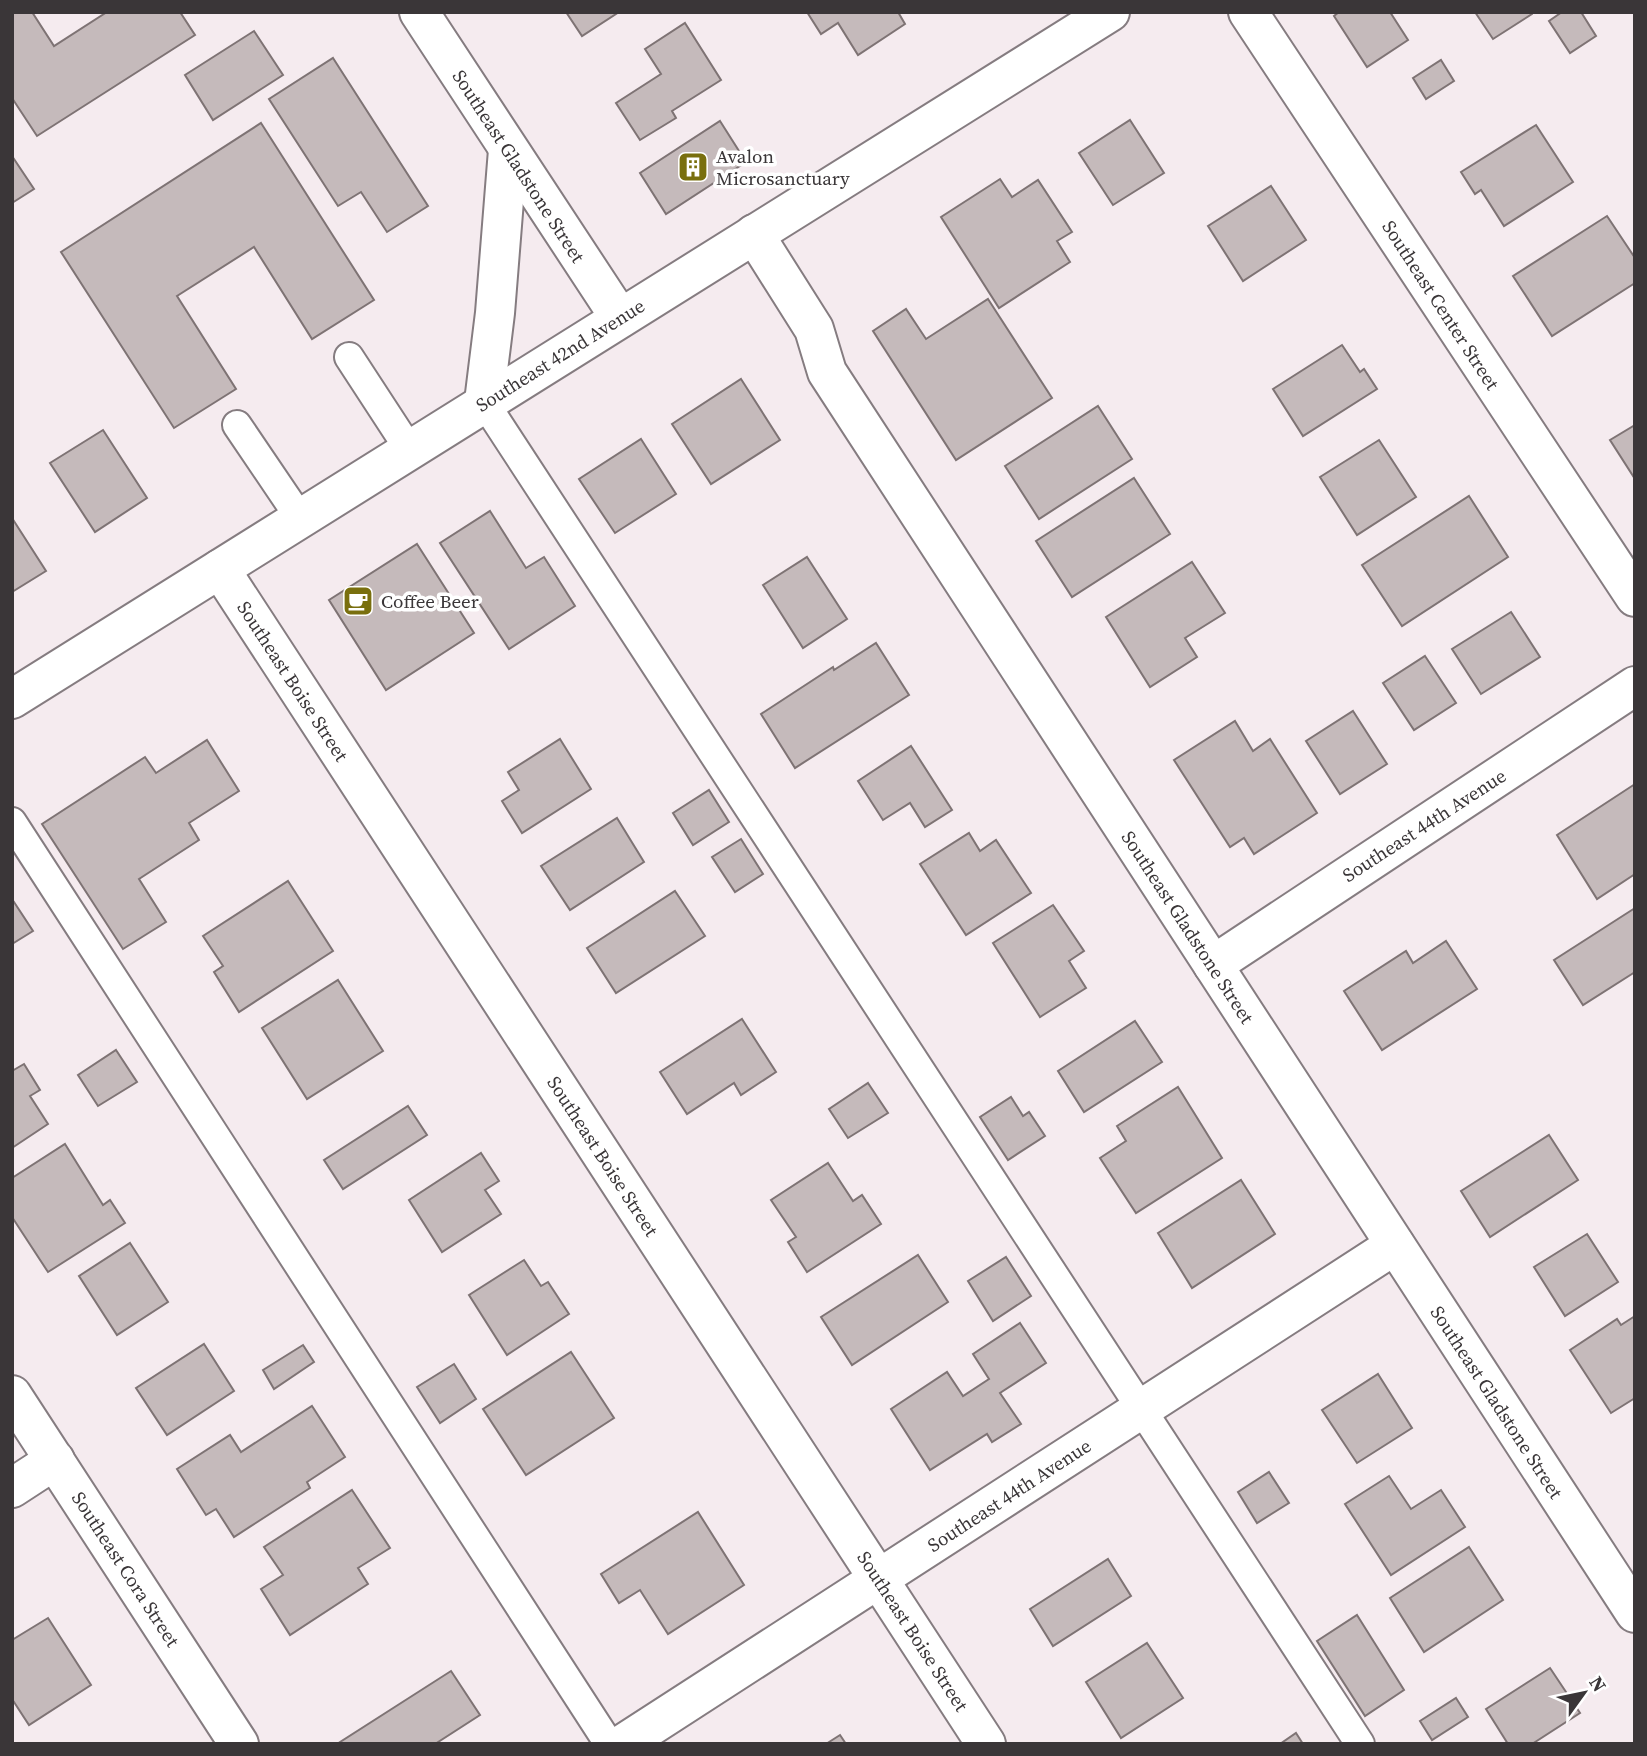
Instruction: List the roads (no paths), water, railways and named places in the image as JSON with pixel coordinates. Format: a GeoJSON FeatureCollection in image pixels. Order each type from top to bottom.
{"type":"FeatureCollection","features":[{"type":"Feature","properties":{"kind":"street","name":"Southeast Gladstone Street"},"geometry":{"type":"LineString","coordinates":[[419,12],[620,318]]}},
{"type":"Feature","properties":{"kind":"street","name":"Southeast 42nd Avenue"},"geometry":{"type":"LineString","coordinates":[[12,699],[1110,12]]}},
{"type":"Feature","properties":{"kind":"street","name":"Southeast Center Street"},"geometry":{"type":"LineString","coordinates":[[1248,12],[1635,597]]}},
{"type":"Feature","properties":{"kind":"street"},"geometry":{"type":"LineString","coordinates":[[484,402],[495,313],[508,150]]}},
{"type":"Feature","properties":{"kind":"street","name":"Southeast Gladstone Street"},"geometry":{"type":"LineString","coordinates":[[754,234],[814,328],[827,372],[1635,1613]]}},
{"type":"Feature","properties":{"kind":"street","name":"Southeast Boise Street"},"geometry":{"type":"LineString","coordinates":[[220,569],[986,1744]]}},
{"type":"Feature","properties":{"kind":"street","name":"Southeast 44th Avenue"},"geometry":{"type":"LineString","coordinates":[[1213,965],[1635,685]]}},
{"type":"Feature","properties":{"kind":"street","name":"Southeast 44th Avenue"},"geometry":{"type":"LineString","coordinates":[[623,1744],[1395,1245]]}},
{"type":"Feature","properties":{"kind":"street","name":"Southeast Cora Street"},"geometry":{"type":"LineString","coordinates":[[12,1395],[239,1744]]}},
{"type":"Feature","properties":{"kind":"street"},"geometry":{"type":"LineString","coordinates":[[12,1488],[55,1460]]}},
{"type":"Feature","properties":{"kind":"lane"},"geometry":{"type":"LineString","coordinates":[[349,357],[409,449]]}},
{"type":"Feature","properties":{"kind":"lane"},"geometry":{"type":"LineString","coordinates":[[484,402],[1360,1744]]}},
{"type":"Feature","properties":{"kind":"lane"},"geometry":{"type":"LineString","coordinates":[[237,425],[300,518]]}},
{"type":"Feature","properties":{"kind":"lane"},"geometry":{"type":"LineString","coordinates":[[12,822],[609,1744]]}},
{"type":"Feature","properties":{"kind":"place","name":"Avalon Microsanctuary"},"geometry":{"type":"Point","coordinates":[693,167]}},
{"type":"Feature","properties":{"kind":"place","name":"Coffee Beer"},"geometry":{"type":"Point","coordinates":[358,601]}}]}
